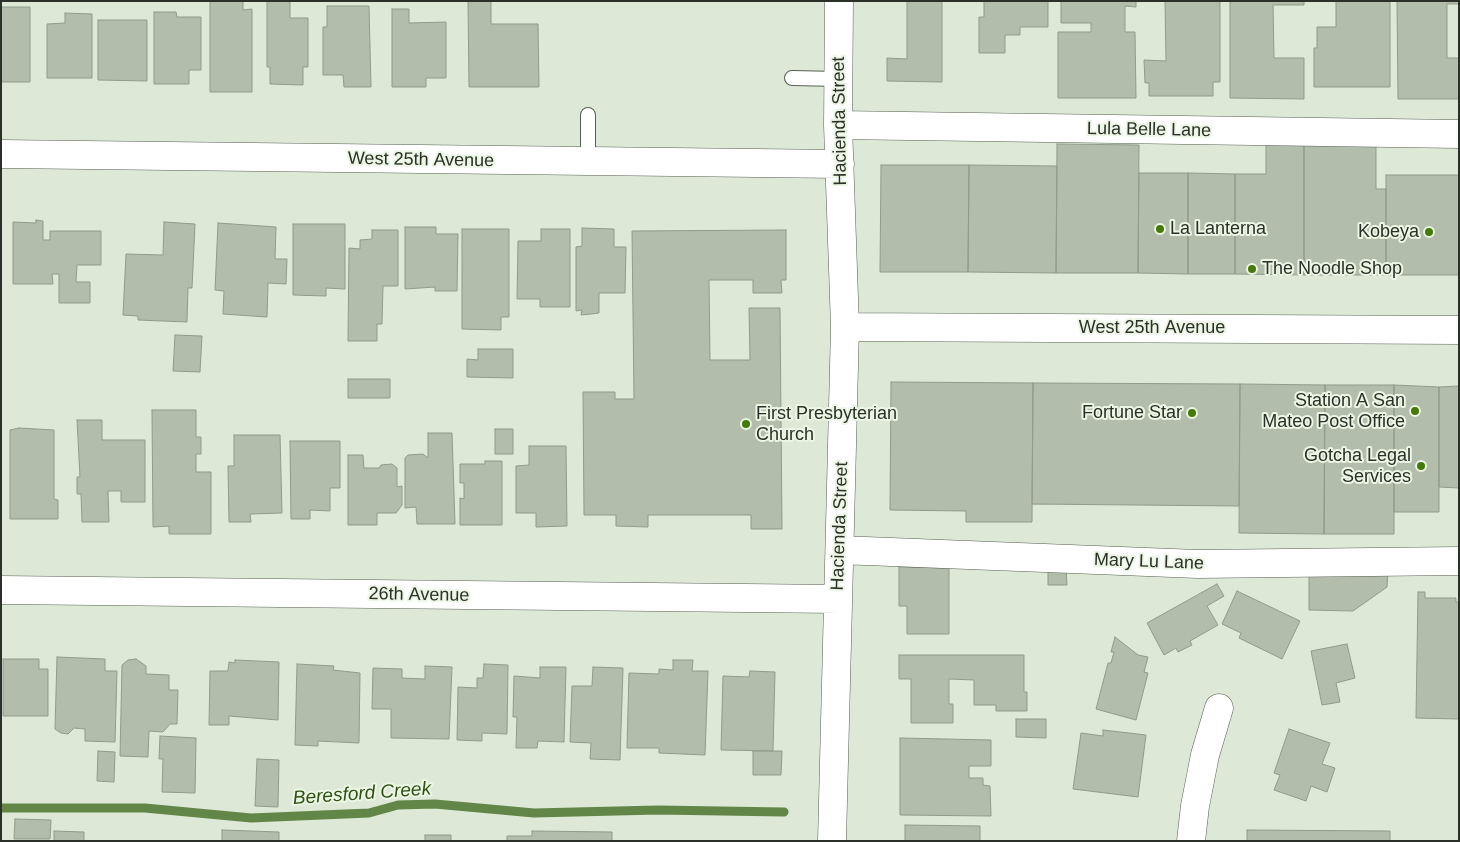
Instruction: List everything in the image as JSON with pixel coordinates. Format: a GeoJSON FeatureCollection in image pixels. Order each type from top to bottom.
{"type":"FeatureCollection","features":[{"type":"Feature","properties":{"kind":"street","name":"Hacienda Street"},"geometry":{"type":"LineString","coordinates":[[832,841],[844,326],[838,125],[839,1]]}},
{"type":"Feature","properties":{"kind":"street","name":"Lula Belle Lane"},"geometry":{"type":"LineString","coordinates":[[838,125],[1459,134]]}},
{"type":"Feature","properties":{"kind":"street","name":"West 25th Avenue"},"geometry":{"type":"LineString","coordinates":[[1,154],[840,164]]}},
{"type":"Feature","properties":{"kind":"street","name":"West 25th Avenue"},"geometry":{"type":"LineString","coordinates":[[844,326],[1459,330]]}},
{"type":"Feature","properties":{"kind":"street","name":"Mary Lu Lane"},"geometry":{"type":"LineString","coordinates":[[840,550],[1198,564],[1459,561]]}},
{"type":"Feature","properties":{"kind":"street","name":"26th Avenue"},"geometry":{"type":"LineString","coordinates":[[1,590],[838,599]]}},
{"type":"Feature","properties":{"kind":"street"},"geometry":{"type":"LineString","coordinates":[[1191,841],[1195,806],[1205,755],[1220,708]]}},
{"type":"Feature","properties":{"kind":"lane"},"geometry":{"type":"LineString","coordinates":[[792,78],[838,79]]}},
{"type":"Feature","properties":{"kind":"lane"},"geometry":{"type":"LineString","coordinates":[[588,115],[588,162]]}},
{"type":"Feature","properties":{"kind":"building"},"geometry":{"type":"Polygon","coordinates":[[[210,1],[243,1],[243,10],[252,9],[252,92],[210,92],[210,1]]]}},
{"type":"Feature","properties":{"kind":"building"},"geometry":{"type":"Polygon","coordinates":[[[267,1],[290,1],[290,18],[308,18],[308,67],[303,67],[303,85],[270,84],[270,67],[267,67],[267,1]]]}},
{"type":"Feature","properties":{"kind":"building"},"geometry":{"type":"Polygon","coordinates":[[[468,1],[491,1],[491,24],[538,24],[539,87],[469,87],[468,1]]]}},
{"type":"Feature","properties":{"kind":"building"},"geometry":{"type":"Polygon","coordinates":[[[907,1],[942,1],[942,82],[887,81],[887,58],[907,59],[907,1]]]}},
{"type":"Feature","properties":{"kind":"building"},"geometry":{"type":"Polygon","coordinates":[[[984,1],[1048,1],[1048,27],[1020,27],[1020,35],[1005,35],[1005,53],[979,53],[979,17],[984,17],[984,1]]]}},
{"type":"Feature","properties":{"kind":"building"},"geometry":{"type":"Polygon","coordinates":[[[1061,1],[1136,1],[1136,7],[1125,6],[1125,32],[1135,32],[1136,98],[1058,98],[1058,32],[1091,32],[1091,23],[1061,23],[1061,1]]]}},
{"type":"Feature","properties":{"kind":"building"},"geometry":{"type":"Polygon","coordinates":[[[1165,1],[1220,1],[1220,82],[1213,82],[1213,96],[1149,96],[1149,83],[1145,83],[1144,60],[1166,61],[1165,1]]]}},
{"type":"Feature","properties":{"kind":"building"},"geometry":{"type":"Polygon","coordinates":[[[1230,1],[1304,1],[1304,5],[1273,5],[1274,58],[1304,58],[1304,99],[1230,98],[1230,1]]]}},
{"type":"Feature","properties":{"kind":"building"},"geometry":{"type":"Polygon","coordinates":[[[1336,1],[1390,1],[1390,87],[1314,87],[1314,48],[1317,48],[1317,27],[1336,27],[1336,1]]]}},
{"type":"Feature","properties":{"kind":"building"},"geometry":{"type":"Polygon","coordinates":[[[1397,1],[1459,1],[1459,4],[1447,4],[1447,58],[1459,58],[1459,99],[1398,99],[1397,1]]]}},
{"type":"Feature","properties":{"kind":"building"},"geometry":{"type":"Polygon","coordinates":[[[327,6],[369,6],[371,87],[344,87],[343,75],[323,75],[323,27],[327,27],[327,6]]]}},
{"type":"Feature","properties":{"kind":"building"},"geometry":{"type":"Polygon","coordinates":[[[1,7],[30,7],[30,82],[1,82],[1,7]]]}},
{"type":"Feature","properties":{"kind":"building"},"geometry":{"type":"Polygon","coordinates":[[[392,9],[409,9],[409,23],[446,22],[446,78],[426,78],[426,87],[392,87],[392,9]]]}},
{"type":"Feature","properties":{"kind":"building"},"geometry":{"type":"Polygon","coordinates":[[[154,12],[176,12],[177,17],[201,17],[201,70],[189,70],[189,84],[154,84],[154,12]]]}},
{"type":"Feature","properties":{"kind":"building"},"geometry":{"type":"Polygon","coordinates":[[[65,13],[92,14],[92,78],[47,78],[47,24],[65,23],[65,13]]]}},
{"type":"Feature","properties":{"kind":"building"},"geometry":{"type":"Polygon","coordinates":[[[98,20],[147,20],[147,81],[98,80],[98,20]]]}},
{"type":"Feature","properties":{"kind":"building"},"geometry":{"type":"Polygon","coordinates":[[[1057,144],[1139,145],[1138,273],[1056,273],[1057,144]]]}},
{"type":"Feature","properties":{"kind":"building"},"geometry":{"type":"Polygon","coordinates":[[[1266,145],[1304,145],[1304,275],[1235,274],[1235,174],[1266,174],[1266,145]]]}},
{"type":"Feature","properties":{"kind":"building"},"geometry":{"type":"Polygon","coordinates":[[[1304,145],[1376,146],[1376,189],[1386,189],[1386,275],[1304,275],[1304,145]]]}},
{"type":"Feature","properties":{"kind":"building"},"geometry":{"type":"Polygon","coordinates":[[[881,165],[969,165],[968,272],[880,272],[881,165]]]}},
{"type":"Feature","properties":{"kind":"building"},"geometry":{"type":"Polygon","coordinates":[[[969,165],[1057,166],[1056,273],[968,272],[969,165]]]}},
{"type":"Feature","properties":{"kind":"building"},"geometry":{"type":"Polygon","coordinates":[[[1139,173],[1188,173],[1188,274],[1138,273],[1139,173]]]}},
{"type":"Feature","properties":{"kind":"building"},"geometry":{"type":"Polygon","coordinates":[[[1188,173],[1235,174],[1235,274],[1188,274],[1188,173]]]}},
{"type":"Feature","properties":{"kind":"building"},"geometry":{"type":"Polygon","coordinates":[[[1386,175],[1459,175],[1459,275],[1386,275],[1386,175]]]}},
{"type":"Feature","properties":{"kind":"building"},"geometry":{"type":"Polygon","coordinates":[[[36,220],[43,221],[43,240],[50,240],[50,231],[101,231],[101,265],[77,265],[76,282],[90,282],[90,303],[59,303],[59,274],[52,274],[53,284],[13,284],[13,222],[36,223],[36,220]]]}},
{"type":"Feature","properties":{"kind":"building"},"geometry":{"type":"Polygon","coordinates":[[[164,222],[195,224],[192,288],[188,288],[187,322],[138,320],[138,316],[123,315],[126,254],[163,255],[164,222]]]}},
{"type":"Feature","properties":{"kind":"building"},"geometry":{"type":"Polygon","coordinates":[[[218,223],[276,227],[275,259],[287,259],[286,284],[268,283],[267,317],[223,314],[224,291],[215,290],[218,223]]]}},
{"type":"Feature","properties":{"kind":"building"},"geometry":{"type":"Polygon","coordinates":[[[293,224],[345,224],[345,289],[326,288],[326,296],[293,295],[293,224]]]}},
{"type":"Feature","properties":{"kind":"building"},"geometry":{"type":"Polygon","coordinates":[[[405,227],[436,227],[436,234],[458,234],[457,291],[435,291],[435,287],[405,289],[405,227]]]}},
{"type":"Feature","properties":{"kind":"building"},"geometry":{"type":"Polygon","coordinates":[[[582,228],[614,229],[614,247],[626,247],[625,293],[599,293],[599,313],[581,315],[582,310],[576,311],[576,247],[582,246],[582,228]]]}},
{"type":"Feature","properties":{"kind":"building"},"geometry":{"type":"Polygon","coordinates":[[[462,229],[509,229],[509,317],[501,317],[501,330],[462,329],[462,229]]]}},
{"type":"Feature","properties":{"kind":"building"},"geometry":{"type":"Polygon","coordinates":[[[541,229],[570,229],[570,307],[540,307],[540,299],[517,299],[518,241],[541,241],[541,229]]]}},
{"type":"Feature","properties":{"kind":"building"},"geometry":{"type":"Polygon","coordinates":[[[372,230],[398,230],[398,286],[383,286],[382,324],[377,324],[377,341],[348,341],[349,248],[360,249],[360,240],[372,239],[372,230]]]}},
{"type":"Feature","properties":{"kind":"building"},"geometry":{"type":"Polygon","coordinates":[[[786,230],[786,280],[781,280],[782,293],[753,293],[753,280],[709,280],[710,360],[750,360],[749,308],[780,308],[782,529],[751,529],[751,515],[648,515],[648,527],[616,526],[616,515],[584,515],[583,392],[615,392],[615,399],[634,399],[632,231],[786,230]]]}},
{"type":"Feature","properties":{"kind":"building"},"geometry":{"type":"Polygon","coordinates":[[[175,335],[202,336],[200,372],[173,371],[175,335]]]}},
{"type":"Feature","properties":{"kind":"building"},"geometry":{"type":"Polygon","coordinates":[[[478,349],[513,349],[513,378],[467,377],[467,359],[478,360],[478,349]]]}},
{"type":"Feature","properties":{"kind":"building"},"geometry":{"type":"Polygon","coordinates":[[[348,379],[390,379],[390,398],[348,398],[348,379]]]}},
{"type":"Feature","properties":{"kind":"building"},"geometry":{"type":"Polygon","coordinates":[[[891,382],[1033,383],[1032,522],[966,522],[966,511],[890,510],[891,382]]]}},
{"type":"Feature","properties":{"kind":"building"},"geometry":{"type":"Polygon","coordinates":[[[1033,383],[1240,384],[1239,506],[1032,504],[1033,383]]]}},
{"type":"Feature","properties":{"kind":"building"},"geometry":{"type":"Polygon","coordinates":[[[1240,384],[1325,385],[1324,534],[1239,533],[1240,384]]]}},
{"type":"Feature","properties":{"kind":"building"},"geometry":{"type":"Polygon","coordinates":[[[1325,385],[1394,385],[1394,534],[1324,534],[1325,385]]]}},
{"type":"Feature","properties":{"kind":"building"},"geometry":{"type":"Polygon","coordinates":[[[1394,385],[1439,387],[1439,512],[1394,512],[1394,385]]]}},
{"type":"Feature","properties":{"kind":"building"},"geometry":{"type":"Polygon","coordinates":[[[1459,386],[1459,488],[1439,487],[1439,387],[1459,386]]]}},
{"type":"Feature","properties":{"kind":"building"},"geometry":{"type":"Polygon","coordinates":[[[152,410],[196,410],[196,437],[201,437],[201,454],[196,454],[196,472],[211,472],[211,534],[169,534],[169,526],[153,527],[152,410]]]}},
{"type":"Feature","properties":{"kind":"building"},"geometry":{"type":"Polygon","coordinates":[[[77,420],[102,420],[102,440],[145,440],[145,502],[121,502],[121,491],[108,491],[109,522],[82,522],[81,494],[77,494],[77,477],[80,477],[77,420]]]}},
{"type":"Feature","properties":{"kind":"building"},"geometry":{"type":"Polygon","coordinates":[[[19,428],[54,430],[54,499],[58,500],[58,519],[10,519],[10,430],[19,428]]]}},
{"type":"Feature","properties":{"kind":"building"},"geometry":{"type":"Polygon","coordinates":[[[495,429],[513,429],[513,454],[495,454],[495,429]]]}},
{"type":"Feature","properties":{"kind":"building"},"geometry":{"type":"Polygon","coordinates":[[[428,433],[452,433],[455,524],[417,524],[416,507],[405,508],[405,458],[408,455],[423,454],[428,458],[428,433]]]}},
{"type":"Feature","properties":{"kind":"building"},"geometry":{"type":"Polygon","coordinates":[[[234,435],[280,435],[282,513],[250,514],[251,522],[229,522],[228,466],[234,466],[234,435]]]}},
{"type":"Feature","properties":{"kind":"building"},"geometry":{"type":"Polygon","coordinates":[[[290,441],[340,441],[340,488],[330,488],[330,511],[310,510],[310,519],[291,519],[290,441]]]}},
{"type":"Feature","properties":{"kind":"building"},"geometry":{"type":"Polygon","coordinates":[[[529,446],[566,446],[567,526],[536,527],[536,513],[516,513],[516,466],[529,465],[529,446]]]}},
{"type":"Feature","properties":{"kind":"building"},"geometry":{"type":"Polygon","coordinates":[[[348,455],[363,455],[364,468],[379,468],[381,465],[392,464],[397,468],[397,487],[402,486],[402,505],[396,513],[377,513],[377,525],[348,525],[348,455]]]}},
{"type":"Feature","properties":{"kind":"building"},"geometry":{"type":"Polygon","coordinates":[[[485,461],[502,461],[502,525],[460,525],[460,498],[464,499],[464,483],[460,483],[460,464],[485,464],[485,461]]]}},
{"type":"Feature","properties":{"kind":"building"},"geometry":{"type":"Polygon","coordinates":[[[899,567],[949,568],[949,634],[907,634],[907,606],[899,606],[899,567]]]}},
{"type":"Feature","properties":{"kind":"building"},"geometry":{"type":"Polygon","coordinates":[[[1048,568],[1066,569],[1067,585],[1048,585],[1048,568]]]}},
{"type":"Feature","properties":{"kind":"building"},"geometry":{"type":"Polygon","coordinates":[[[1309,570],[1388,570],[1387,587],[1353,611],[1309,610],[1309,570]]]}},
{"type":"Feature","properties":{"kind":"building"},"geometry":{"type":"Polygon","coordinates":[[[1217,584],[1224,596],[1207,606],[1218,625],[1190,641],[1192,645],[1178,652],[1176,648],[1164,655],[1147,623],[1217,584]]]}},
{"type":"Feature","properties":{"kind":"building"},"geometry":{"type":"Polygon","coordinates":[[[1237,591],[1300,621],[1282,659],[1239,638],[1241,633],[1222,624],[1237,591]]]}},
{"type":"Feature","properties":{"kind":"building"},"geometry":{"type":"Polygon","coordinates":[[[1418,592],[1425,592],[1425,598],[1456,598],[1456,602],[1459,602],[1459,719],[1416,718],[1418,592]]]}},
{"type":"Feature","properties":{"kind":"building"},"geometry":{"type":"Polygon","coordinates":[[[1115,637],[1138,655],[1148,657],[1144,672],[1148,673],[1136,720],[1096,709],[1108,663],[1111,663],[1114,652],[1111,652],[1115,637]]]}},
{"type":"Feature","properties":{"kind":"building"},"geometry":{"type":"Polygon","coordinates":[[[1347,644],[1355,678],[1336,683],[1340,702],[1322,705],[1311,651],[1347,644]]]}},
{"type":"Feature","properties":{"kind":"building"},"geometry":{"type":"Polygon","coordinates":[[[899,655],[1024,655],[1024,692],[1027,692],[1027,711],[996,711],[996,705],[974,705],[974,680],[949,679],[949,704],[953,704],[953,723],[911,723],[911,679],[899,679],[899,655]]]}},
{"type":"Feature","properties":{"kind":"building"},"geometry":{"type":"Polygon","coordinates":[[[57,657],[105,659],[105,671],[117,671],[115,742],[85,741],[85,729],[74,728],[68,734],[61,733],[55,729],[57,657]]]}},
{"type":"Feature","properties":{"kind":"building"},"geometry":{"type":"Polygon","coordinates":[[[3,659],[39,659],[39,669],[48,669],[48,716],[3,716],[3,659]]]}},
{"type":"Feature","properties":{"kind":"building"},"geometry":{"type":"Polygon","coordinates":[[[136,659],[146,666],[146,674],[169,675],[169,690],[178,690],[177,724],[170,724],[163,732],[149,731],[148,757],[120,756],[122,665],[128,660],[136,659]]]}},
{"type":"Feature","properties":{"kind":"building"},"geometry":{"type":"Polygon","coordinates":[[[235,660],[279,662],[278,720],[229,716],[229,725],[209,725],[210,671],[228,671],[229,662],[235,663],[235,660]]]}},
{"type":"Feature","properties":{"kind":"building"},"geometry":{"type":"Polygon","coordinates":[[[673,660],[693,660],[692,671],[708,671],[705,755],[659,753],[659,748],[627,748],[629,673],[659,674],[659,669],[673,670],[673,660]]]}},
{"type":"Feature","properties":{"kind":"building"},"geometry":{"type":"Polygon","coordinates":[[[297,664],[334,666],[333,670],[360,673],[359,743],[318,741],[318,746],[295,745],[297,664]]]}},
{"type":"Feature","properties":{"kind":"building"},"geometry":{"type":"Polygon","coordinates":[[[484,664],[508,665],[507,734],[482,733],[482,741],[457,740],[458,687],[477,688],[477,678],[483,678],[484,664]]]}},
{"type":"Feature","properties":{"kind":"building"},"geometry":{"type":"Polygon","coordinates":[[[425,666],[452,667],[449,739],[391,738],[391,709],[372,709],[373,668],[402,669],[402,678],[425,679],[425,666]]]}},
{"type":"Feature","properties":{"kind":"building"},"geometry":{"type":"Polygon","coordinates":[[[540,667],[566,667],[564,742],[538,741],[537,748],[516,748],[517,717],[513,717],[514,676],[540,678],[540,667]]]}},
{"type":"Feature","properties":{"kind":"building"},"geometry":{"type":"Polygon","coordinates":[[[593,667],[623,668],[620,760],[590,759],[591,743],[570,742],[572,686],[592,686],[593,667]]]}},
{"type":"Feature","properties":{"kind":"building"},"geometry":{"type":"Polygon","coordinates":[[[750,671],[775,672],[773,751],[721,750],[723,676],[749,677],[750,671]]]}},
{"type":"Feature","properties":{"kind":"building"},"geometry":{"type":"Polygon","coordinates":[[[1016,719],[1046,719],[1046,738],[1016,737],[1016,719]]]}},
{"type":"Feature","properties":{"kind":"building"},"geometry":{"type":"Polygon","coordinates":[[[1289,729],[1330,743],[1322,764],[1335,768],[1327,792],[1311,786],[1306,801],[1274,790],[1280,775],[1274,773],[1289,729]]]}},
{"type":"Feature","properties":{"kind":"building"},"geometry":{"type":"Polygon","coordinates":[[[1103,730],[1146,735],[1138,797],[1073,789],[1081,733],[1103,736],[1103,730]]]}},
{"type":"Feature","properties":{"kind":"building"},"geometry":{"type":"Polygon","coordinates":[[[160,736],[196,738],[195,793],[162,792],[163,759],[159,759],[160,736]]]}},
{"type":"Feature","properties":{"kind":"building"},"geometry":{"type":"Polygon","coordinates":[[[900,738],[991,740],[991,766],[969,766],[969,778],[983,778],[983,785],[990,786],[991,816],[900,815],[900,738]]]}},
{"type":"Feature","properties":{"kind":"building"},"geometry":{"type":"Polygon","coordinates":[[[98,751],[115,752],[114,782],[97,781],[98,751]]]}},
{"type":"Feature","properties":{"kind":"building"},"geometry":{"type":"Polygon","coordinates":[[[753,751],[782,751],[781,775],[753,775],[753,751]]]}},
{"type":"Feature","properties":{"kind":"building"},"geometry":{"type":"Polygon","coordinates":[[[257,759],[279,760],[278,807],[255,806],[257,759]]]}},
{"type":"Feature","properties":{"kind":"building"},"geometry":{"type":"Polygon","coordinates":[[[15,819],[51,820],[50,839],[14,839],[15,819]]]}},
{"type":"Feature","properties":{"kind":"building"},"geometry":{"type":"Polygon","coordinates":[[[905,825],[980,826],[980,841],[905,841],[905,825]]]}},
{"type":"Feature","properties":{"kind":"building"},"geometry":{"type":"Polygon","coordinates":[[[222,830],[279,832],[279,841],[222,841],[222,830]]]}},
{"type":"Feature","properties":{"kind":"building"},"geometry":{"type":"Polygon","coordinates":[[[1247,830],[1390,831],[1390,841],[1247,841],[1247,830]]]}},
{"type":"Feature","properties":{"kind":"building"},"geometry":{"type":"Polygon","coordinates":[[[54,831],[84,832],[84,841],[54,841],[54,831]]]}},
{"type":"Feature","properties":{"kind":"building"},"geometry":{"type":"Polygon","coordinates":[[[532,831],[612,832],[612,841],[507,841],[507,836],[532,836],[532,831]]]}},
{"type":"Feature","properties":{"kind":"building"},"geometry":{"type":"Polygon","coordinates":[[[425,835],[451,835],[451,841],[425,841],[425,835]]]}},
{"type":"Feature","properties":{"kind":"waterway","name":"Beresford Creek"},"geometry":{"type":"LineString","coordinates":[[1,808],[145,808],[251,818],[369,813],[398,805],[435,804],[534,813],[658,810],[784,812]]}},
{"type":"Feature","properties":{"kind":"place","name":"La Lanterna"},"geometry":{"type":"Point","coordinates":[1160,229]}},
{"type":"Feature","properties":{"kind":"place","name":"Kobeya"},"geometry":{"type":"Point","coordinates":[1429,232]}},
{"type":"Feature","properties":{"kind":"place","name":"The Noodle Shop"},"geometry":{"type":"Point","coordinates":[1252,269]}},
{"type":"Feature","properties":{"kind":"place","name":"Station A San Mateo Post Office"},"geometry":{"type":"Point","coordinates":[1415,411]}},
{"type":"Feature","properties":{"kind":"place","name":"Fortune Star"},"geometry":{"type":"Point","coordinates":[1192,413]}},
{"type":"Feature","properties":{"kind":"place","name":"First Presbyterian Church"},"geometry":{"type":"Point","coordinates":[746,424]}},
{"type":"Feature","properties":{"kind":"place","name":"Gotcha Legal Services"},"geometry":{"type":"Point","coordinates":[1421,466]}}]}
